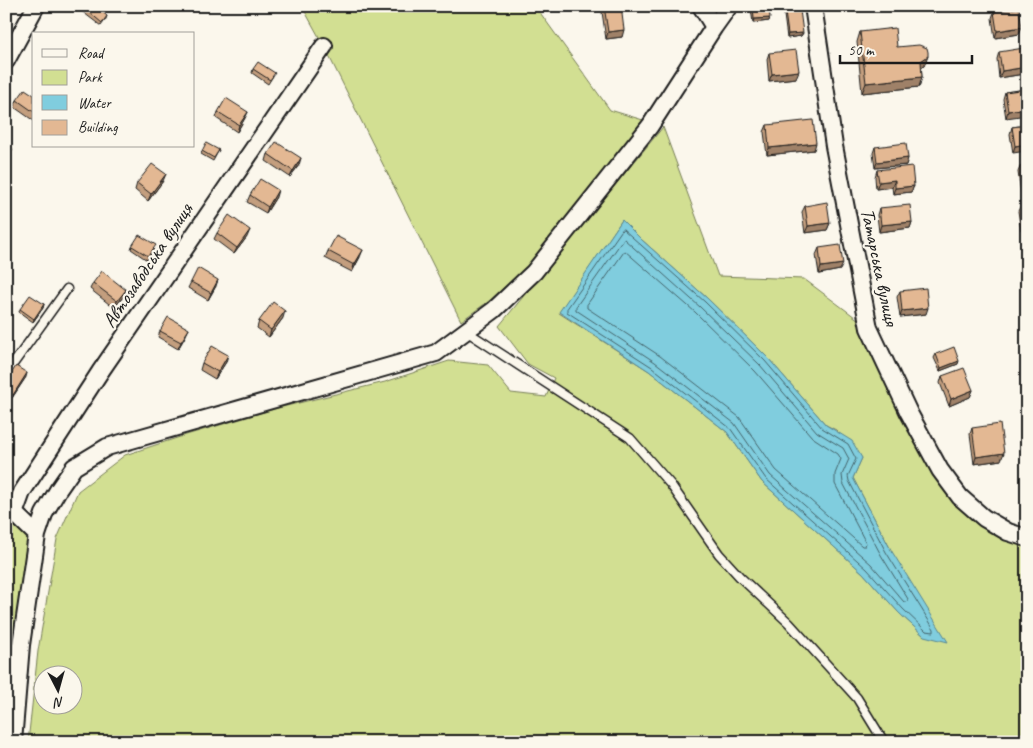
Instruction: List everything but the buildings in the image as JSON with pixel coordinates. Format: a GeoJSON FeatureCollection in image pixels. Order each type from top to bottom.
{"type":"FeatureCollection","features":[{"type":"Feature","properties":{"kind":"street"},"geometry":{"type":"LineString","coordinates":[[6,61],[36,6]]}},
{"type":"Feature","properties":{"kind":"street"},"geometry":{"type":"LineString","coordinates":[[701,6],[714,27]]}},
{"type":"Feature","properties":{"kind":"street"},"geometry":{"type":"LineString","coordinates":[[6,661],[14,646],[28,596],[37,535],[44,514],[74,468],[107,447],[436,353],[494,310],[534,272],[650,126],[729,6]]}},
{"type":"Feature","properties":{"kind":"street","name":"Татарська вулиця"},"geometry":{"type":"LineString","coordinates":[[813,6],[834,146],[869,328],[909,413],[940,470],[960,497],[984,518],[1008,532],[1027,538]]}},
{"type":"Feature","properties":{"kind":"street","name":"Автозаводська вулиця"},"geometry":{"type":"LineString","coordinates":[[10,510],[94,380],[324,46]]}},
{"type":"Feature","properties":{"kind":"street"},"geometry":{"type":"LineString","coordinates":[[10,510],[37,535]]}},
{"type":"Feature","properties":{"kind":"street"},"geometry":{"type":"LineString","coordinates":[[13,742],[14,646]]}},
{"type":"Feature","properties":{"kind":"lane"},"geometry":{"type":"LineString","coordinates":[[6,374],[67,289]]}},
{"type":"Feature","properties":{"kind":"lane"},"geometry":{"type":"LineString","coordinates":[[466,331],[630,438],[671,485],[719,554],[740,577],[789,623],[857,698],[884,742]]}},
{"type":"Feature","properties":{"kind":"green space"},"geometry":{"type":"Polygon","coordinates":[[[302,6],[538,6],[541,14],[610,110],[643,120],[529,265],[489,301],[461,321],[324,46],[302,6]]]}},
{"type":"Feature","properties":{"kind":"green space"},"geometry":{"type":"Polygon","coordinates":[[[663,127],[718,276],[804,279],[859,320],[912,436],[932,473],[953,501],[979,524],[1003,539],[1027,546],[1027,742],[28,742],[32,706],[32,716],[82,716],[82,666],[36,666],[38,651],[57,539],[78,491],[125,455],[278,408],[385,382],[449,361],[488,365],[511,393],[546,397],[554,378],[528,364],[499,326],[663,127]],[[622,220],[559,313],[649,371],[727,432],[762,482],[863,573],[899,613],[924,636],[891,550],[853,478],[862,458],[836,430],[826,425],[768,358],[708,299],[622,220]]]}},
{"type":"Feature","properties":{"kind":"green space"},"geometry":{"type":"Polygon","coordinates":[[[6,506],[37,535],[21,645],[6,647],[6,506]]]}},
{"type":"Feature","properties":{"kind":"water"},"geometry":{"type":"Polygon","coordinates":[[[622,220],[708,299],[768,358],[826,425],[852,441],[862,458],[853,478],[891,550],[948,642],[924,636],[899,613],[863,573],[762,482],[727,432],[649,371],[559,312],[622,220]]]}}]}
